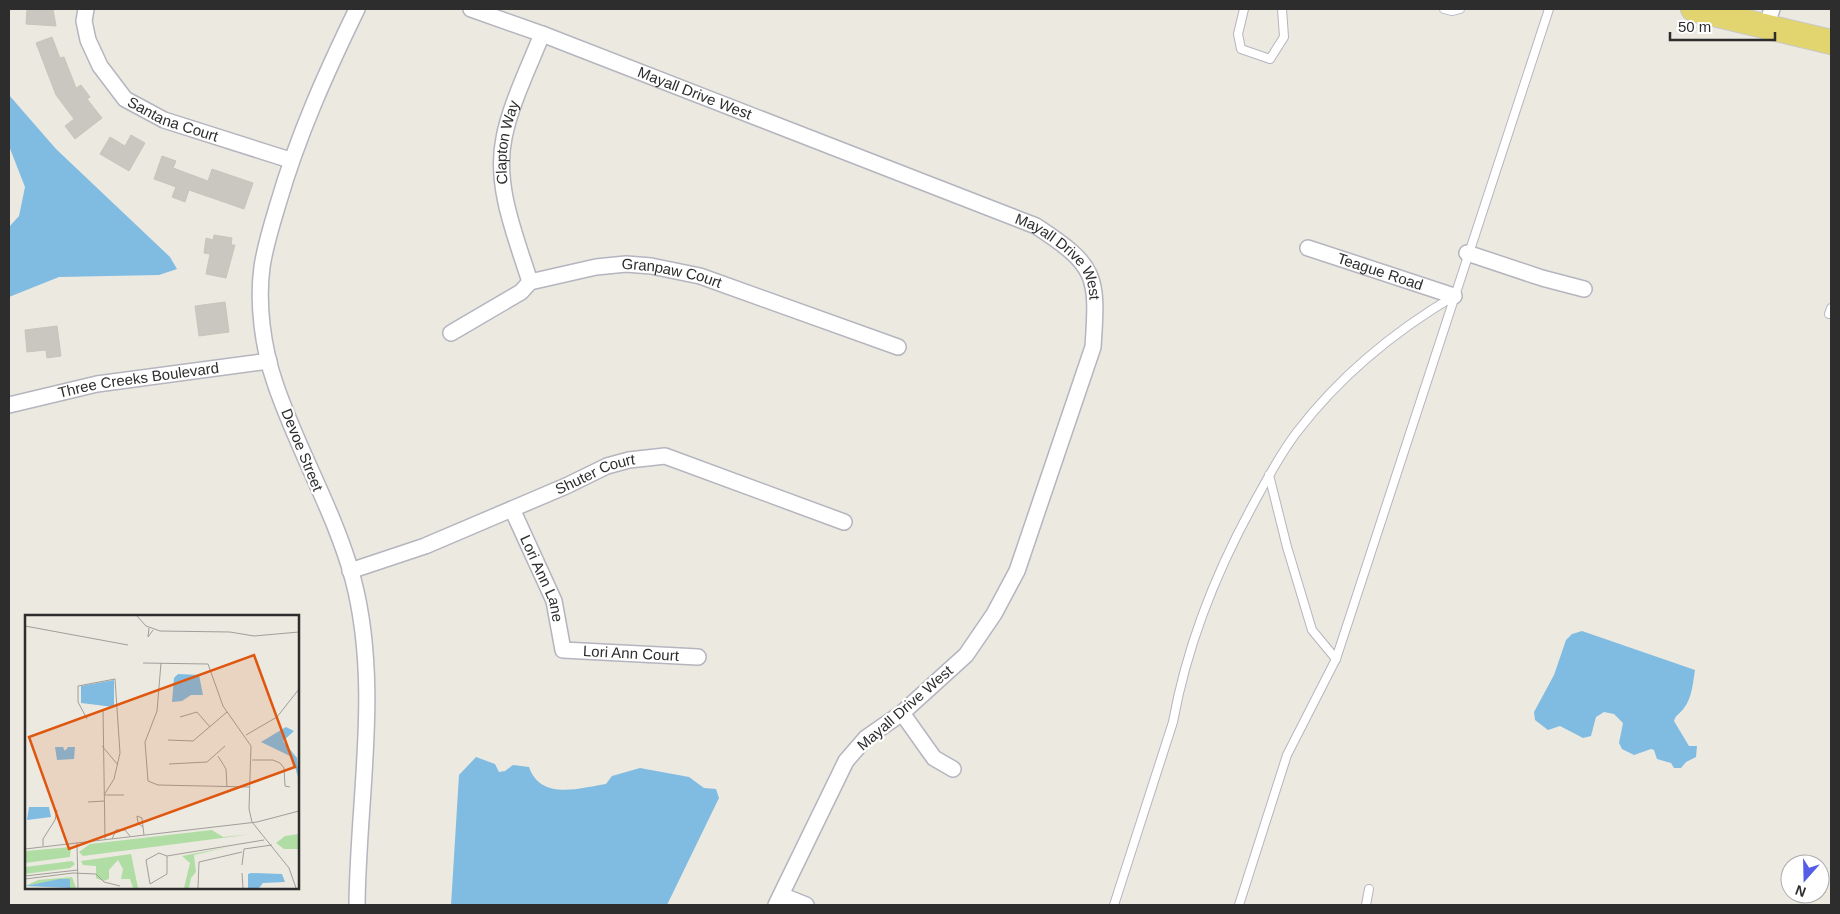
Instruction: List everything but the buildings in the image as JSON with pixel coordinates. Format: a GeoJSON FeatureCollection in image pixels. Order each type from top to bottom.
{"type":"FeatureCollection","features":[{"type":"Feature","properties":{"kind":"main road"},"geometry":{"type":"LineString","coordinates":[[1693,9],[1769,17],[1831,42]]}},
{"type":"Feature","properties":{"kind":"street","name":"Santana Court"},"geometry":{"type":"LineString","coordinates":[[86,9],[84,21],[88,40],[100,66],[125,99],[164,120],[290,160]]}},
{"type":"Feature","properties":{"kind":"street","name":"Devoe Street"},"geometry":{"type":"LineString","coordinates":[[357,9],[308,112],[290,160],[262,268],[261,308],[269,362],[275,382],[340,538],[350,571],[362,631],[367,682],[363,785],[357,850],[357,905]]}},
{"type":"Feature","properties":{"kind":"street","name":"Mayall Drive West"},"geometry":{"type":"LineString","coordinates":[[470,9],[542,34],[1036,226],[1068,247],[1088,268],[1094,284],[1096,314],[1093,347],[1017,571],[994,614],[966,656],[902,713],[866,738],[846,761],[779,900]]}},
{"type":"Feature","properties":{"kind":"street","name":"Clapton Way"},"geometry":{"type":"LineString","coordinates":[[530,282],[509,214],[501,162],[507,126],[542,34]]}},
{"type":"Feature","properties":{"kind":"street","name":"Teague Road"},"geometry":{"type":"LineString","coordinates":[[1308,248],[1454,296]]}},
{"type":"Feature","properties":{"kind":"street"},"geometry":{"type":"LineString","coordinates":[[1468,254],[1542,278],[1584,288]]}},
{"type":"Feature","properties":{"kind":"street","name":"Granpaw Court"},"geometry":{"type":"LineString","coordinates":[[451,333],[521,292],[530,282],[596,267],[626,264],[651,266],[700,276],[898,347]]}},
{"type":"Feature","properties":{"kind":"street","name":"Three Creeks Boulevard"},"geometry":{"type":"LineString","coordinates":[[9,405],[97,384],[269,362]]}},
{"type":"Feature","properties":{"kind":"street","name":"Shuter Court"},"geometry":{"type":"LineString","coordinates":[[350,571],[425,546],[512,510],[607,466],[630,460],[665,456],[844,522]]}},
{"type":"Feature","properties":{"kind":"street","name":"Lori Ann Lane"},"geometry":{"type":"LineString","coordinates":[[512,510],[554,601],[564,650]]}},
{"type":"Feature","properties":{"kind":"street","name":"Lori Ann Court"},"geometry":{"type":"LineString","coordinates":[[564,650],[698,657]]}},
{"type":"Feature","properties":{"kind":"street"},"geometry":{"type":"LineString","coordinates":[[902,713],[934,758],[953,769]]}},
{"type":"Feature","properties":{"kind":"street"},"geometry":{"type":"LineString","coordinates":[[779,900],[806,905]]}},
{"type":"Feature","properties":{"kind":"lane"},"geometry":{"type":"LineString","coordinates":[[1244,9],[1238,34],[1241,49],[1270,59],[1284,37],[1282,9]]}},
{"type":"Feature","properties":{"kind":"lane"},"geometry":{"type":"LineString","coordinates":[[1444,9],[1452,11],[1460,9]]}},
{"type":"Feature","properties":{"kind":"lane"},"geometry":{"type":"LineString","coordinates":[[1239,905],[1287,755],[1336,658],[1549,9]]}},
{"type":"Feature","properties":{"kind":"lane"},"geometry":{"type":"LineString","coordinates":[[1114,905],[1173,722],[1178,694],[1204,610],[1224,560],[1269,475],[1297,432],[1336,388],[1413,321],[1454,296]]}},
{"type":"Feature","properties":{"kind":"lane"},"geometry":{"type":"LineString","coordinates":[[1269,475],[1287,547],[1312,630],[1336,658]]}},
{"type":"Feature","properties":{"kind":"lane"},"geometry":{"type":"LineString","coordinates":[[1366,905],[1369,889]]}},
{"type":"Feature","properties":{"kind":"water"},"geometry":{"type":"Polygon","coordinates":[[[9,95],[56,149],[170,257],[177,269],[159,275],[59,277],[9,297],[9,227],[19,216],[25,187],[9,146],[9,95]]]}},
{"type":"Feature","properties":{"kind":"water"},"geometry":{"type":"Polygon","coordinates":[[[1582,631],[1695,670],[1689,700],[1674,721],[1689,746],[1697,746],[1696,757],[1686,762],[1681,768],[1674,768],[1671,763],[1657,759],[1654,750],[1651,749],[1634,755],[1622,749],[1619,743],[1623,723],[1614,714],[1604,712],[1596,717],[1591,736],[1583,738],[1560,726],[1548,730],[1535,720],[1534,712],[1554,675],[1566,640],[1572,634],[1582,631]]]}},
{"type":"Feature","properties":{"kind":"water"},"geometry":{"type":"Polygon","coordinates":[[[476,757],[495,764],[499,772],[505,771],[513,765],[529,767],[535,778],[542,785],[562,790],[606,784],[612,776],[640,768],[689,777],[704,788],[716,789],[719,798],[667,905],[451,905],[459,775],[476,757]]]}}]}
